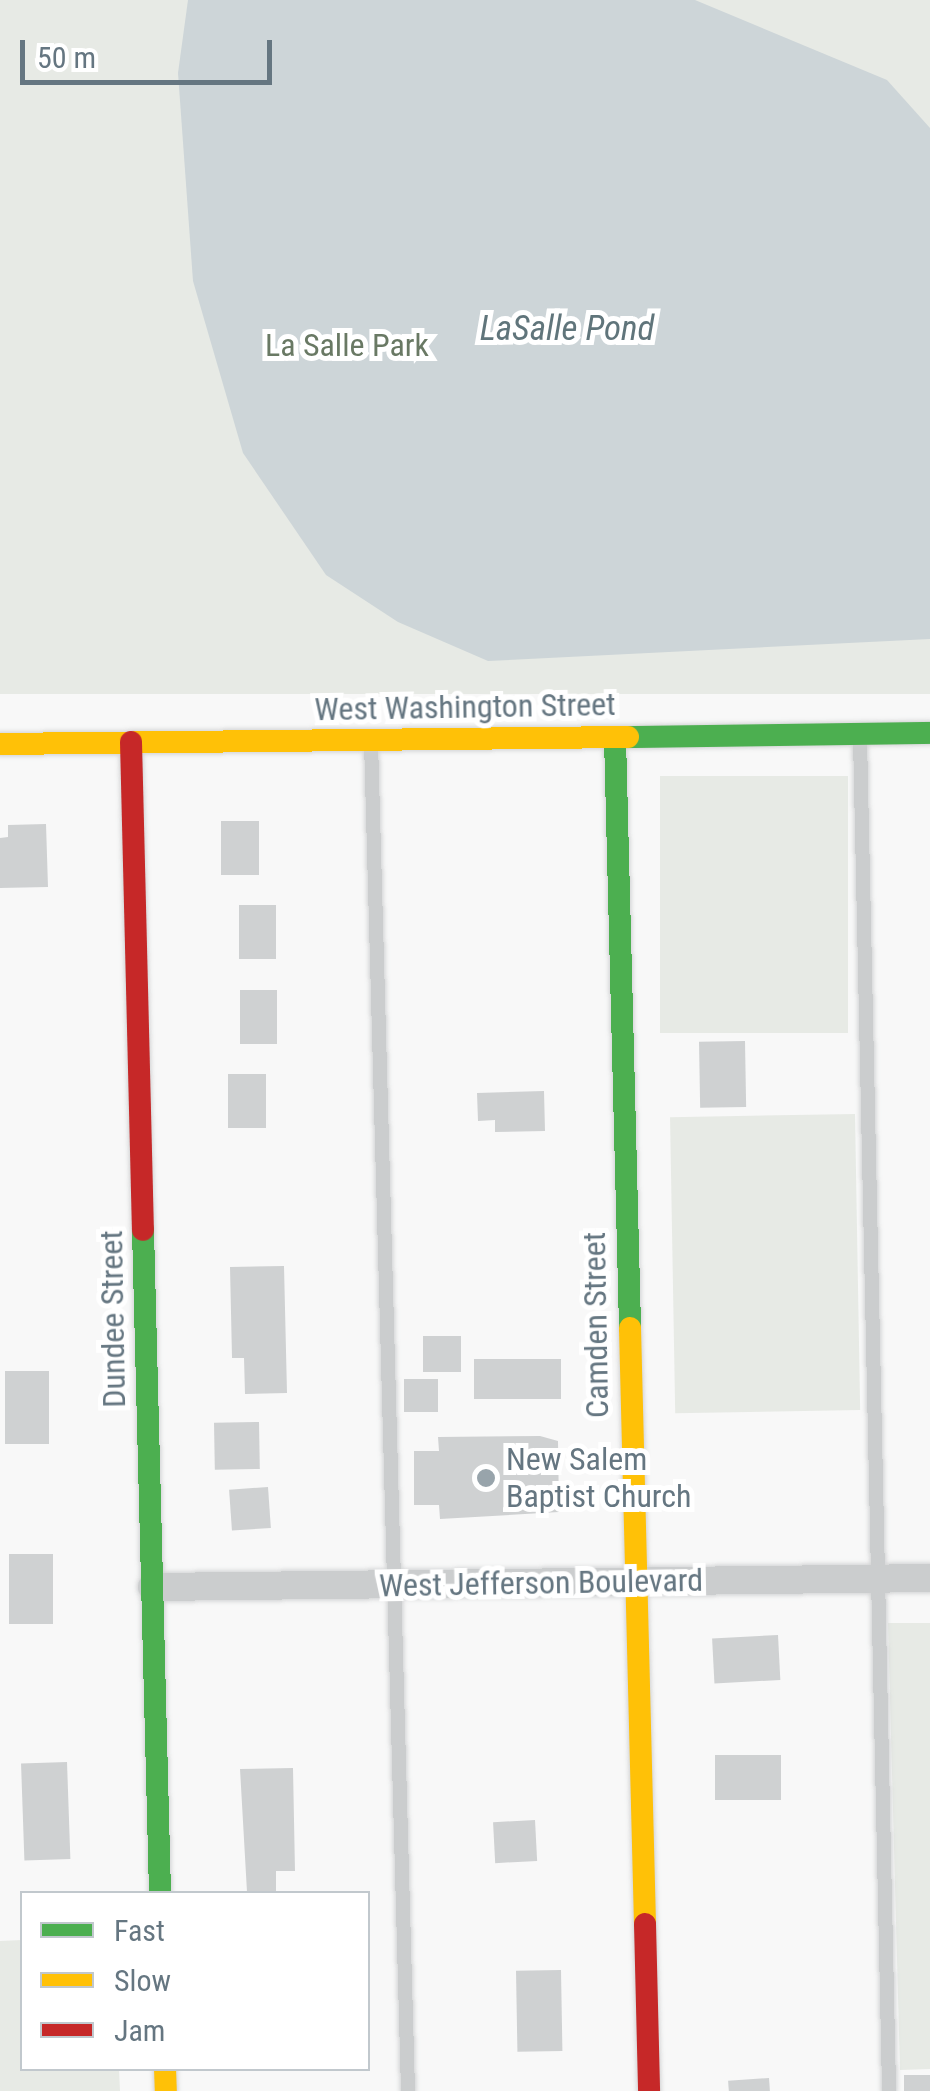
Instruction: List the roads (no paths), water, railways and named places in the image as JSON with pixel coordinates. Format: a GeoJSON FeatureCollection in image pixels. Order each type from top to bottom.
{"type":"FeatureCollection","features":[{"type":"Feature","properties":{"kind":"street","name":"West Washington Street"},"geometry":{"type":"LineString","coordinates":[[0,744],[930,733]]}},
{"type":"Feature","properties":{"kind":"street","name":"Camden Street"},"geometry":{"type":"LineString","coordinates":[[616,738],[634,1582],[650,2091]]}},
{"type":"Feature","properties":{"kind":"street","name":"Dundee Street"},"geometry":{"type":"LineString","coordinates":[[131,742],[160,1891]]}},
{"type":"Feature","properties":{"kind":"street","name":"West Jefferson Boulevard"},"geometry":{"type":"LineString","coordinates":[[152,1587],[930,1578]]}},
{"type":"Feature","properties":{"kind":"lane"},"geometry":{"type":"LineString","coordinates":[[860,734],[890,2091]]}},
{"type":"Feature","properties":{"kind":"lane"},"geometry":{"type":"LineString","coordinates":[[371,740],[408,2091]]}},
{"type":"Feature","properties":{"kind":"water","name":"LaSalle Pond"},"geometry":{"type":"Polygon","coordinates":[[[188,0],[695,0],[887,80],[930,128],[930,639],[488,661],[398,622],[326,575],[243,453],[193,281],[178,73],[188,0]]]}},
{"type":"Feature","properties":{"kind":"place","name":"New Salem Baptist Church"},"geometry":{"type":"Point","coordinates":[486,1478]}},
{"type":"Feature","properties":{"kind":"park label","name":"La Salle Park"},"geometry":{"type":"Point","coordinates":[347,345]}}]}
